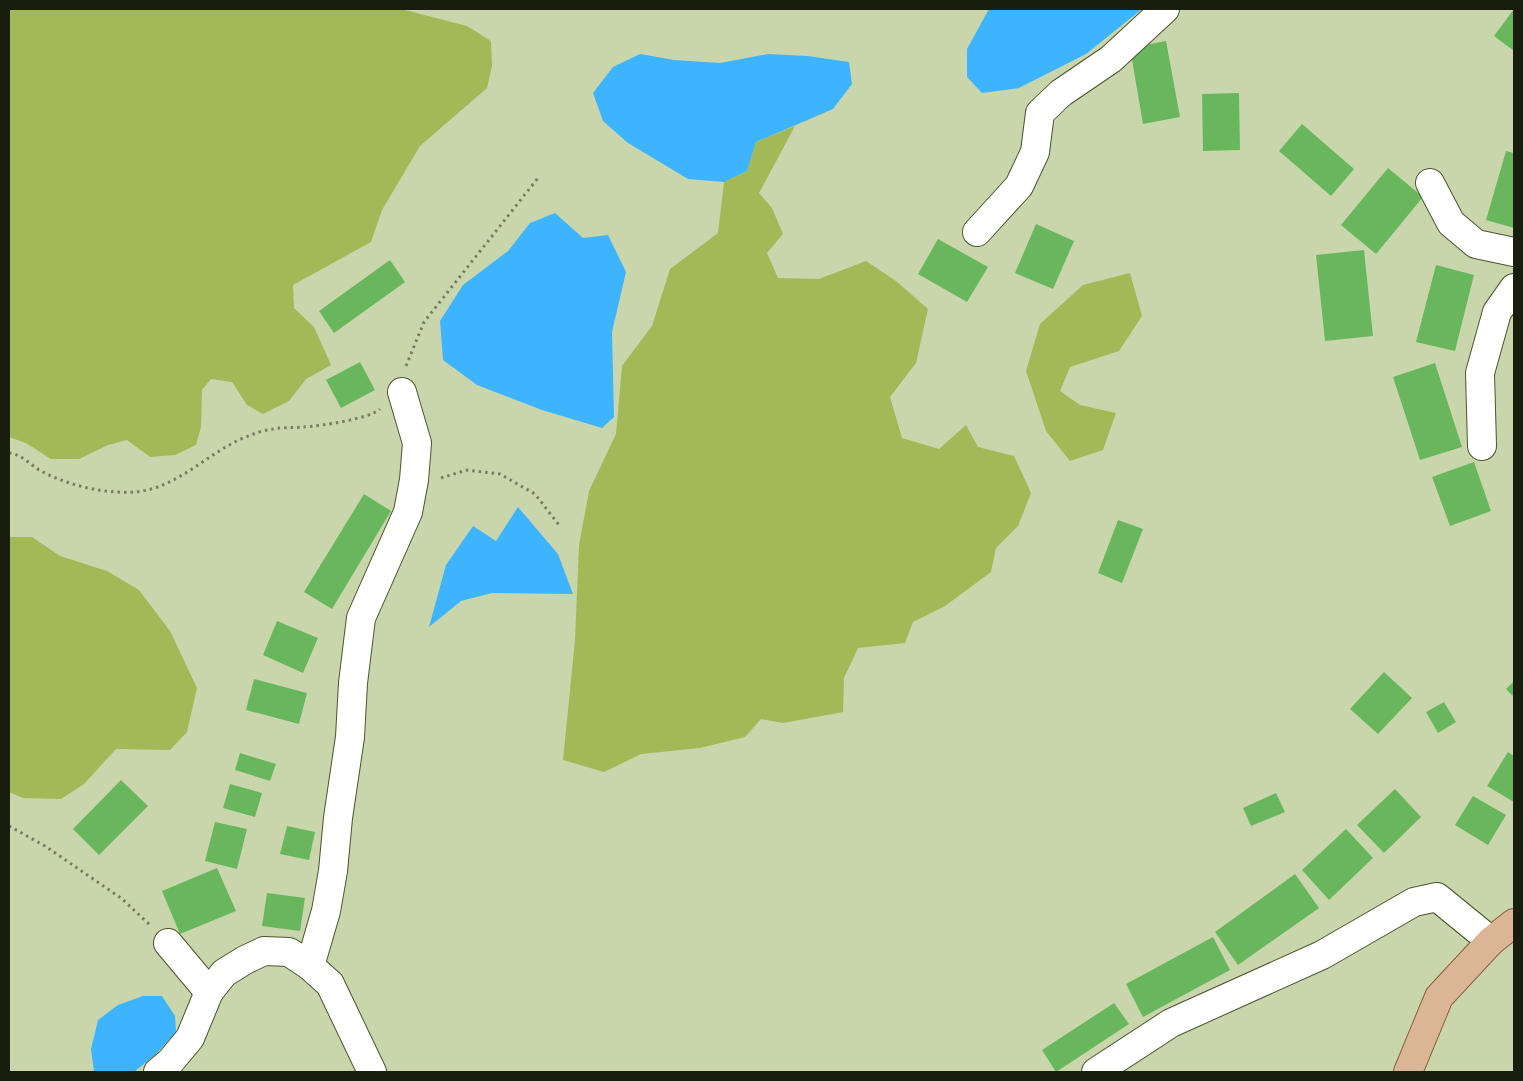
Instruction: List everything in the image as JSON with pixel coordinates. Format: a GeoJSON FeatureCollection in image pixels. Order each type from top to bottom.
{"type":"FeatureCollection","features":[{"type":"Feature","properties":{"kind":"main road"},"geometry":{"type":"LineString","coordinates":[[1408,1072],[1439,997],[1491,941],[1514,923]]}},
{"type":"Feature","properties":{"kind":"lane"},"geometry":{"type":"LineString","coordinates":[[977,232],[1019,186],[1035,152],[1040,112],[1061,93],[1111,59],[1166,9]]}},
{"type":"Feature","properties":{"kind":"lane"},"geometry":{"type":"LineString","coordinates":[[1430,183],[1451,223],[1476,244],[1514,252]]}},
{"type":"Feature","properties":{"kind":"lane"},"geometry":{"type":"LineString","coordinates":[[1482,446],[1480,373],[1497,312],[1514,288]]}},
{"type":"Feature","properties":{"kind":"lane"},"geometry":{"type":"LineString","coordinates":[[310,966],[326,912],[333,871],[338,818],[350,738],[353,683],[361,618],[408,512],[414,480],[417,443],[402,392]]}},
{"type":"Feature","properties":{"kind":"lane"},"geometry":{"type":"LineString","coordinates":[[1096,1072],[1171,1023],[1322,955],[1414,902],[1437,897],[1491,941]]}},
{"type":"Feature","properties":{"kind":"lane"},"geometry":{"type":"LineString","coordinates":[[168,943],[209,992]]}},
{"type":"Feature","properties":{"kind":"lane"},"geometry":{"type":"LineString","coordinates":[[158,1072],[170,1062],[190,1038],[209,992],[224,973],[264,951],[289,952],[310,966],[330,984],[372,1072]]}},
{"type":"Feature","properties":{"kind":"path"},"geometry":{"type":"LineString","coordinates":[[9,453],[17,454],[40,470],[62,481],[93,489],[133,492],[159,487],[195,467],[223,448],[250,435],[274,428],[304,427],[354,419],[376,413],[402,392],[406,365],[424,322],[538,178]]}},
{"type":"Feature","properties":{"kind":"path"},"geometry":{"type":"LineString","coordinates":[[437,479],[468,470],[500,474],[535,494],[559,524]]}},
{"type":"Feature","properties":{"kind":"path"},"geometry":{"type":"LineString","coordinates":[[9,826],[45,846],[121,898],[168,943]]}},
{"type":"Feature","properties":{"kind":"green space"},"geometry":{"type":"Polygon","coordinates":[[[9,9],[401,9],[467,26],[491,41],[492,66],[487,88],[420,146],[382,210],[371,242],[293,285],[294,308],[314,327],[331,365],[306,379],[289,401],[263,414],[247,405],[232,382],[211,379],[202,390],[201,427],[196,445],[175,455],[150,457],[127,440],[108,445],[79,459],[51,459],[26,443],[9,437],[9,9]]]}},
{"type":"Feature","properties":{"kind":"green space"},"geometry":{"type":"Polygon","coordinates":[[[795,126],[759,193],[772,208],[783,234],[767,253],[778,278],[819,279],[866,261],[896,281],[928,309],[916,363],[890,397],[902,438],[939,449],[966,425],[978,447],[1014,456],[1031,493],[1018,526],[996,548],[991,572],[945,606],[913,622],[905,643],[858,648],[844,678],[843,712],[783,723],[761,719],[745,737],[700,748],[641,754],[604,772],[563,760],[575,640],[579,545],[589,491],[616,434],[622,366],[652,326],[670,269],[718,233],[724,182],[747,171],[756,142],[795,126]]]}},
{"type":"Feature","properties":{"kind":"green space"},"geometry":{"type":"Polygon","coordinates":[[[1130,273],[1142,316],[1119,351],[1070,367],[1060,391],[1080,405],[1116,413],[1103,450],[1070,461],[1046,431],[1026,371],[1040,324],[1083,285],[1130,273]]]}},
{"type":"Feature","properties":{"kind":"green space"},"geometry":{"type":"Polygon","coordinates":[[[9,537],[32,537],[60,556],[107,571],[139,590],[170,631],[197,688],[187,732],[170,750],[116,749],[84,784],[61,799],[23,798],[9,792],[9,537]]]}},
{"type":"Feature","properties":{"kind":"water"},"geometry":{"type":"Polygon","coordinates":[[[989,9],[1142,9],[1086,54],[1019,88],[982,93],[967,77],[967,49],[989,9]]]}},
{"type":"Feature","properties":{"kind":"water"},"geometry":{"type":"Polygon","coordinates":[[[640,54],[674,60],[720,63],[768,54],[808,56],[849,62],[852,84],[833,109],[756,142],[747,171],[724,182],[688,179],[628,143],[603,121],[593,93],[613,67],[640,54]]]}},
{"type":"Feature","properties":{"kind":"water"},"geometry":{"type":"Polygon","coordinates":[[[555,213],[583,238],[608,235],[626,272],[612,332],[614,417],[602,428],[542,410],[477,385],[443,360],[440,321],[463,285],[508,251],[530,223],[555,213]]]}},
{"type":"Feature","properties":{"kind":"water"},"geometry":{"type":"Polygon","coordinates":[[[518,507],[558,554],[573,594],[492,593],[461,601],[429,627],[446,565],[473,526],[496,541],[518,507]]]}},
{"type":"Feature","properties":{"kind":"water"},"geometry":{"type":"Polygon","coordinates":[[[143,996],[162,996],[175,1016],[176,1032],[156,1054],[134,1072],[94,1072],[91,1049],[98,1020],[118,1005],[143,996]]]}},
{"type":"Feature","properties":{"kind":"building"},"geometry":{"type":"Polygon","coordinates":[[[1514,9],[1514,51],[1494,36],[1514,9]]]}},
{"type":"Feature","properties":{"kind":"building"},"geometry":{"type":"Polygon","coordinates":[[[1166,41],[1180,117],[1143,124],[1130,48],[1166,41]]]}},
{"type":"Feature","properties":{"kind":"building"},"geometry":{"type":"Polygon","coordinates":[[[1239,93],[1240,150],[1203,151],[1202,94],[1239,93]]]}},
{"type":"Feature","properties":{"kind":"building"},"geometry":{"type":"Polygon","coordinates":[[[1302,124],[1354,169],[1331,196],[1279,151],[1302,124]]]}},
{"type":"Feature","properties":{"kind":"building"},"geometry":{"type":"Polygon","coordinates":[[[1506,151],[1514,153],[1514,228],[1486,220],[1506,151]]]}},
{"type":"Feature","properties":{"kind":"building"},"geometry":{"type":"Polygon","coordinates":[[[1388,168],[1423,197],[1376,254],[1341,225],[1388,168]]]}},
{"type":"Feature","properties":{"kind":"building"},"geometry":{"type":"Polygon","coordinates":[[[1036,224],[1074,241],[1053,289],[1015,273],[1036,224]]]}},
{"type":"Feature","properties":{"kind":"building"},"geometry":{"type":"Polygon","coordinates":[[[938,239],[988,267],[967,302],[918,274],[938,239]]]}},
{"type":"Feature","properties":{"kind":"building"},"geometry":{"type":"Polygon","coordinates":[[[1364,250],[1373,336],[1325,341],[1316,255],[1364,250]]]}},
{"type":"Feature","properties":{"kind":"building"},"geometry":{"type":"Polygon","coordinates":[[[390,260],[405,282],[334,333],[319,311],[390,260]]]}},
{"type":"Feature","properties":{"kind":"building"},"geometry":{"type":"Polygon","coordinates":[[[1436,265],[1474,275],[1455,351],[1416,342],[1436,265]]]}},
{"type":"Feature","properties":{"kind":"building"},"geometry":{"type":"Polygon","coordinates":[[[360,362],[375,390],[341,408],[326,380],[360,362]]]}},
{"type":"Feature","properties":{"kind":"building"},"geometry":{"type":"Polygon","coordinates":[[[1435,363],[1462,447],[1420,460],[1393,377],[1435,363]]]}},
{"type":"Feature","properties":{"kind":"building"},"geometry":{"type":"Polygon","coordinates":[[[1474,462],[1491,511],[1450,526],[1432,477],[1474,462]]]}},
{"type":"Feature","properties":{"kind":"building"},"geometry":{"type":"Polygon","coordinates":[[[364,494],[391,511],[332,609],[304,592],[364,494]]]}},
{"type":"Feature","properties":{"kind":"building"},"geometry":{"type":"Polygon","coordinates":[[[1118,520],[1143,529],[1122,583],[1098,573],[1118,520]]]}},
{"type":"Feature","properties":{"kind":"building"},"geometry":{"type":"Polygon","coordinates":[[[277,621],[318,638],[303,673],[263,655],[277,621]]]}},
{"type":"Feature","properties":{"kind":"building"},"geometry":{"type":"Polygon","coordinates":[[[1384,672],[1412,698],[1378,734],[1350,709],[1384,672]]]}},
{"type":"Feature","properties":{"kind":"building"},"geometry":{"type":"Polygon","coordinates":[[[254,679],[307,693],[299,724],[246,710],[254,679]]]}},
{"type":"Feature","properties":{"kind":"building"},"geometry":{"type":"Polygon","coordinates":[[[1514,681],[1514,697],[1506,689],[1514,681]]]}},
{"type":"Feature","properties":{"kind":"building"},"geometry":{"type":"Polygon","coordinates":[[[1444,702],[1456,722],[1438,733],[1426,712],[1444,702]]]}},
{"type":"Feature","properties":{"kind":"building"},"geometry":{"type":"Polygon","coordinates":[[[1508,752],[1514,756],[1514,802],[1487,786],[1508,752]]]}},
{"type":"Feature","properties":{"kind":"building"},"geometry":{"type":"Polygon","coordinates":[[[240,753],[276,764],[270,781],[235,770],[240,753]]]}},
{"type":"Feature","properties":{"kind":"building"},"geometry":{"type":"Polygon","coordinates":[[[121,780],[148,806],[99,855],[73,829],[121,780]]]}},
{"type":"Feature","properties":{"kind":"building"},"geometry":{"type":"Polygon","coordinates":[[[230,784],[262,793],[255,817],[223,808],[230,784]]]}},
{"type":"Feature","properties":{"kind":"building"},"geometry":{"type":"Polygon","coordinates":[[[1395,789],[1421,817],[1384,853],[1357,825],[1395,789]]]}},
{"type":"Feature","properties":{"kind":"building"},"geometry":{"type":"Polygon","coordinates":[[[1276,793],[1285,812],[1251,826],[1243,808],[1276,793]]]}},
{"type":"Feature","properties":{"kind":"building"},"geometry":{"type":"Polygon","coordinates":[[[1473,796],[1506,815],[1488,845],[1455,825],[1473,796]]]}},
{"type":"Feature","properties":{"kind":"building"},"geometry":{"type":"Polygon","coordinates":[[[215,822],[247,829],[237,869],[205,861],[215,822]]]}},
{"type":"Feature","properties":{"kind":"building"},"geometry":{"type":"Polygon","coordinates":[[[287,826],[315,832],[309,860],[280,854],[287,826]]]}},
{"type":"Feature","properties":{"kind":"building"},"geometry":{"type":"Polygon","coordinates":[[[1346,829],[1373,858],[1329,900],[1302,870],[1346,829]]]}},
{"type":"Feature","properties":{"kind":"building"},"geometry":{"type":"Polygon","coordinates":[[[217,868],[236,911],[180,934],[162,891],[217,868]]]}},
{"type":"Feature","properties":{"kind":"building"},"geometry":{"type":"Polygon","coordinates":[[[1295,874],[1319,908],[1238,965],[1215,932],[1295,874]]]}},
{"type":"Feature","properties":{"kind":"building"},"geometry":{"type":"Polygon","coordinates":[[[267,893],[305,898],[300,931],[262,926],[267,893]]]}},
{"type":"Feature","properties":{"kind":"building"},"geometry":{"type":"Polygon","coordinates":[[[1213,937],[1230,970],[1143,1017],[1126,984],[1213,937]]]}},
{"type":"Feature","properties":{"kind":"building"},"geometry":{"type":"Polygon","coordinates":[[[1114,1003],[1129,1024],[1056,1072],[1042,1050],[1114,1003]]]}}]}
